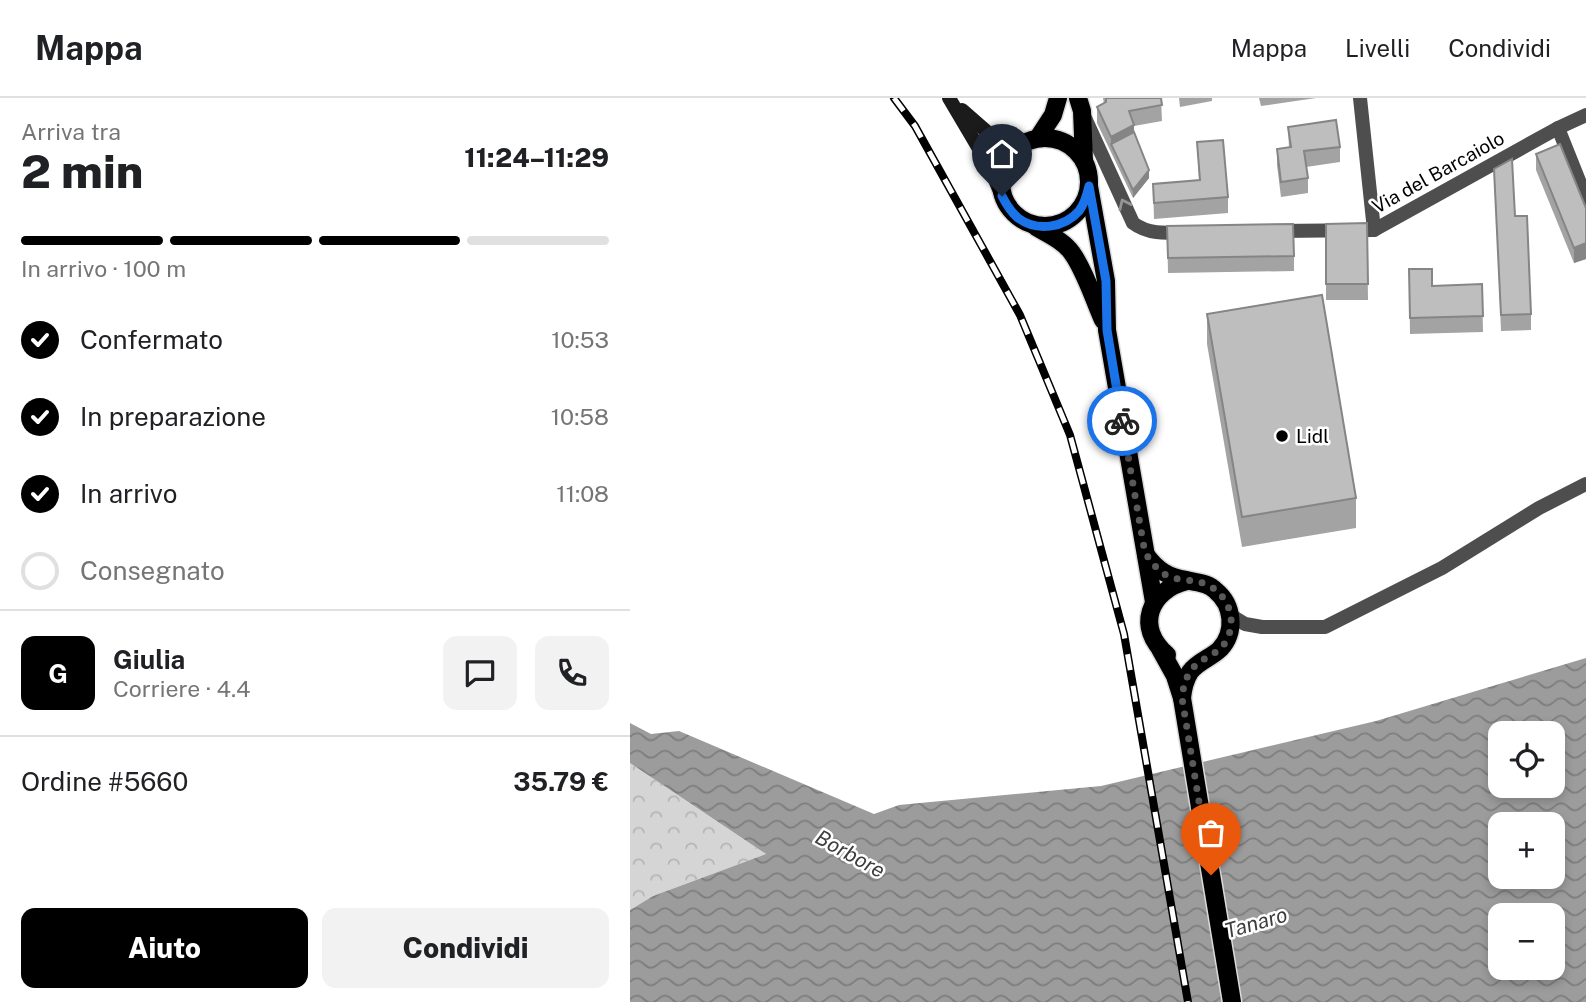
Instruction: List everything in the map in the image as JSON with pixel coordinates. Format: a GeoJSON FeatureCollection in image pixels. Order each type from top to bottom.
{"type":"FeatureCollection","features":[{"type":"Feature","properties":{"kind":"main road"},"geometry":{"type":"LineString","coordinates":[[1038,138],[1053,115],[1058,98]]}},
{"type":"Feature","properties":{"kind":"main road"},"geometry":{"type":"LineString","coordinates":[[1080,105],[1084,161],[1106,281],[1107,330],[1154,602]]}},
{"type":"Feature","properties":{"kind":"main road"},"geometry":{"type":"LineString","coordinates":[[1084,161],[1076,150],[1065,142],[1052,138],[1028,140],[1009,155],[1002,168],[1000,182],[1002,196],[1019,219],[1056,239],[1072,252],[1107,330]]}},
{"type":"Feature","properties":{"kind":"main road"},"geometry":{"type":"LineString","coordinates":[[1032,225],[1058,225],[1070,219],[1080,210],[1089,186]]}},
{"type":"Feature","properties":{"kind":"main road"},"geometry":{"type":"LineString","coordinates":[[1145,553],[1155,567],[1167,575],[1201,582],[1214,588],[1230,610],[1228,636],[1221,648],[1210,657],[1197,662],[1184,662],[1171,658],[1160,649]]}},
{"type":"Feature","properties":{"kind":"main road"},"geometry":{"type":"LineString","coordinates":[[1187,581],[1174,584],[1154,602],[1150,627],[1175,677],[1182,698],[1232,1002]]}},
{"type":"Feature","properties":{"kind":"main road"},"geometry":{"type":"LineString","coordinates":[[1182,698],[1191,670],[1203,659]]}},
{"type":"Feature","properties":{"kind":"street"},"geometry":{"type":"LineString","coordinates":[[949,98],[994,138],[1019,145]]}},
{"type":"Feature","properties":{"kind":"street"},"geometry":{"type":"LineString","coordinates":[[949,98],[988,164],[1002,196]]}},
{"type":"Feature","properties":{"kind":"street"},"geometry":{"type":"LineString","coordinates":[[1360,98],[1374,230]]}},
{"type":"Feature","properties":{"kind":"street"},"geometry":{"type":"LineString","coordinates":[[1080,105],[1133,223],[1153,233],[1194,232]]}},
{"type":"Feature","properties":{"kind":"street","name":"Via del Barcaiolo"},"geometry":{"type":"LineString","coordinates":[[1263,231],[1374,230],[1586,115]]}},
{"type":"Feature","properties":{"kind":"street"},"geometry":{"type":"LineString","coordinates":[[1558,128],[1586,198]]}},
{"type":"Feature","properties":{"kind":"street"},"geometry":{"type":"LineString","coordinates":[[1230,615],[1245,624],[1262,627],[1325,626],[1442,568],[1539,508],[1586,484]]}},
{"type":"Feature","properties":{"kind":"street"},"geometry":{"type":"LineString","coordinates":[[1225,642],[1241,633],[1262,627]]}},
{"type":"Feature","properties":{"kind":"green space"},"geometry":{"type":"Polygon","coordinates":[[[630,763],[766,854],[653,896],[630,910],[630,763]]]}},
{"type":"Feature","properties":{"kind":"water"},"geometry":{"type":"Polygon","coordinates":[[[1586,658],[1586,1002],[630,1002],[630,910],[653,896],[766,854],[630,763],[630,723],[651,734],[679,731],[874,814],[899,805],[1101,786],[1376,721],[1586,658]]]}},
{"type":"Feature","properties":{"kind":"building"},"geometry":{"type":"Polygon","coordinates":[[[1106,98],[1161,98],[1162,105],[1129,111],[1134,125],[1111,137],[1097,107],[1106,102],[1106,98]]]}},
{"type":"Feature","properties":{"kind":"building"},"geometry":{"type":"Polygon","coordinates":[[[1336,120],[1340,147],[1304,151],[1308,178],[1281,182],[1277,149],[1291,147],[1288,127],[1336,120]]]}},
{"type":"Feature","properties":{"kind":"building"},"geometry":{"type":"Polygon","coordinates":[[[1134,132],[1149,170],[1133,190],[1111,144],[1134,132]]]}},
{"type":"Feature","properties":{"kind":"building"},"geometry":{"type":"Polygon","coordinates":[[[1223,140],[1228,197],[1154,203],[1153,184],[1200,180],[1197,142],[1223,140]]]}},
{"type":"Feature","properties":{"kind":"building"},"geometry":{"type":"Polygon","coordinates":[[[1560,144],[1586,208],[1586,243],[1574,248],[1536,154],[1560,144]]]}},
{"type":"Feature","properties":{"kind":"building"},"geometry":{"type":"Polygon","coordinates":[[[1512,159],[1515,216],[1527,216],[1531,314],[1501,315],[1494,169],[1512,159]]]}},
{"type":"Feature","properties":{"kind":"building"},"geometry":{"type":"Polygon","coordinates":[[[1367,223],[1368,284],[1326,284],[1326,224],[1367,223]]]}},
{"type":"Feature","properties":{"kind":"building"},"geometry":{"type":"Polygon","coordinates":[[[1293,224],[1294,256],[1168,258],[1167,226],[1293,224]]]}},
{"type":"Feature","properties":{"kind":"building"},"geometry":{"type":"Polygon","coordinates":[[[1409,269],[1432,269],[1432,286],[1482,284],[1483,316],[1410,318],[1409,269]]]}},
{"type":"Feature","properties":{"kind":"building","name":"Lidl"},"geometry":{"type":"Polygon","coordinates":[[[1322,295],[1356,498],[1242,517],[1207,314],[1322,295]]]}},
{"type":"Feature","properties":{"kind":"railway"},"geometry":{"type":"LineString","coordinates":[[894,98],[915,126],[1020,315],[1070,435],[1124,634],[1188,1002]]}},
{"type":"Feature","properties":{"kind":"way so far"},"geometry":{"type":"LineString","coordinates":[[1122,421],[1145,553],[1155,567],[1167,575],[1201,582],[1214,588],[1230,610],[1228,636],[1221,648],[1191,670],[1182,698],[1211,875]]}},
{"type":"Feature","properties":{"kind":"place","name":"Lidl"},"geometry":{"type":"Point","coordinates":[1282,436]}},
{"type":"Feature","properties":{"kind":"route"},"geometry":{"type":"LineString","coordinates":[[1002,196],[1019,219],[1045,227],[1058,225],[1080,210],[1089,186],[1106,281],[1107,330],[1122,421]]}},
{"type":"Feature","properties":{"kind":"water label","name":"Borbore"},"geometry":{"type":"Point","coordinates":[850,854]}},
{"type":"Feature","properties":{"kind":"water label","name":"Tanaro"},"geometry":{"type":"Point","coordinates":[1256,923]}}]}
